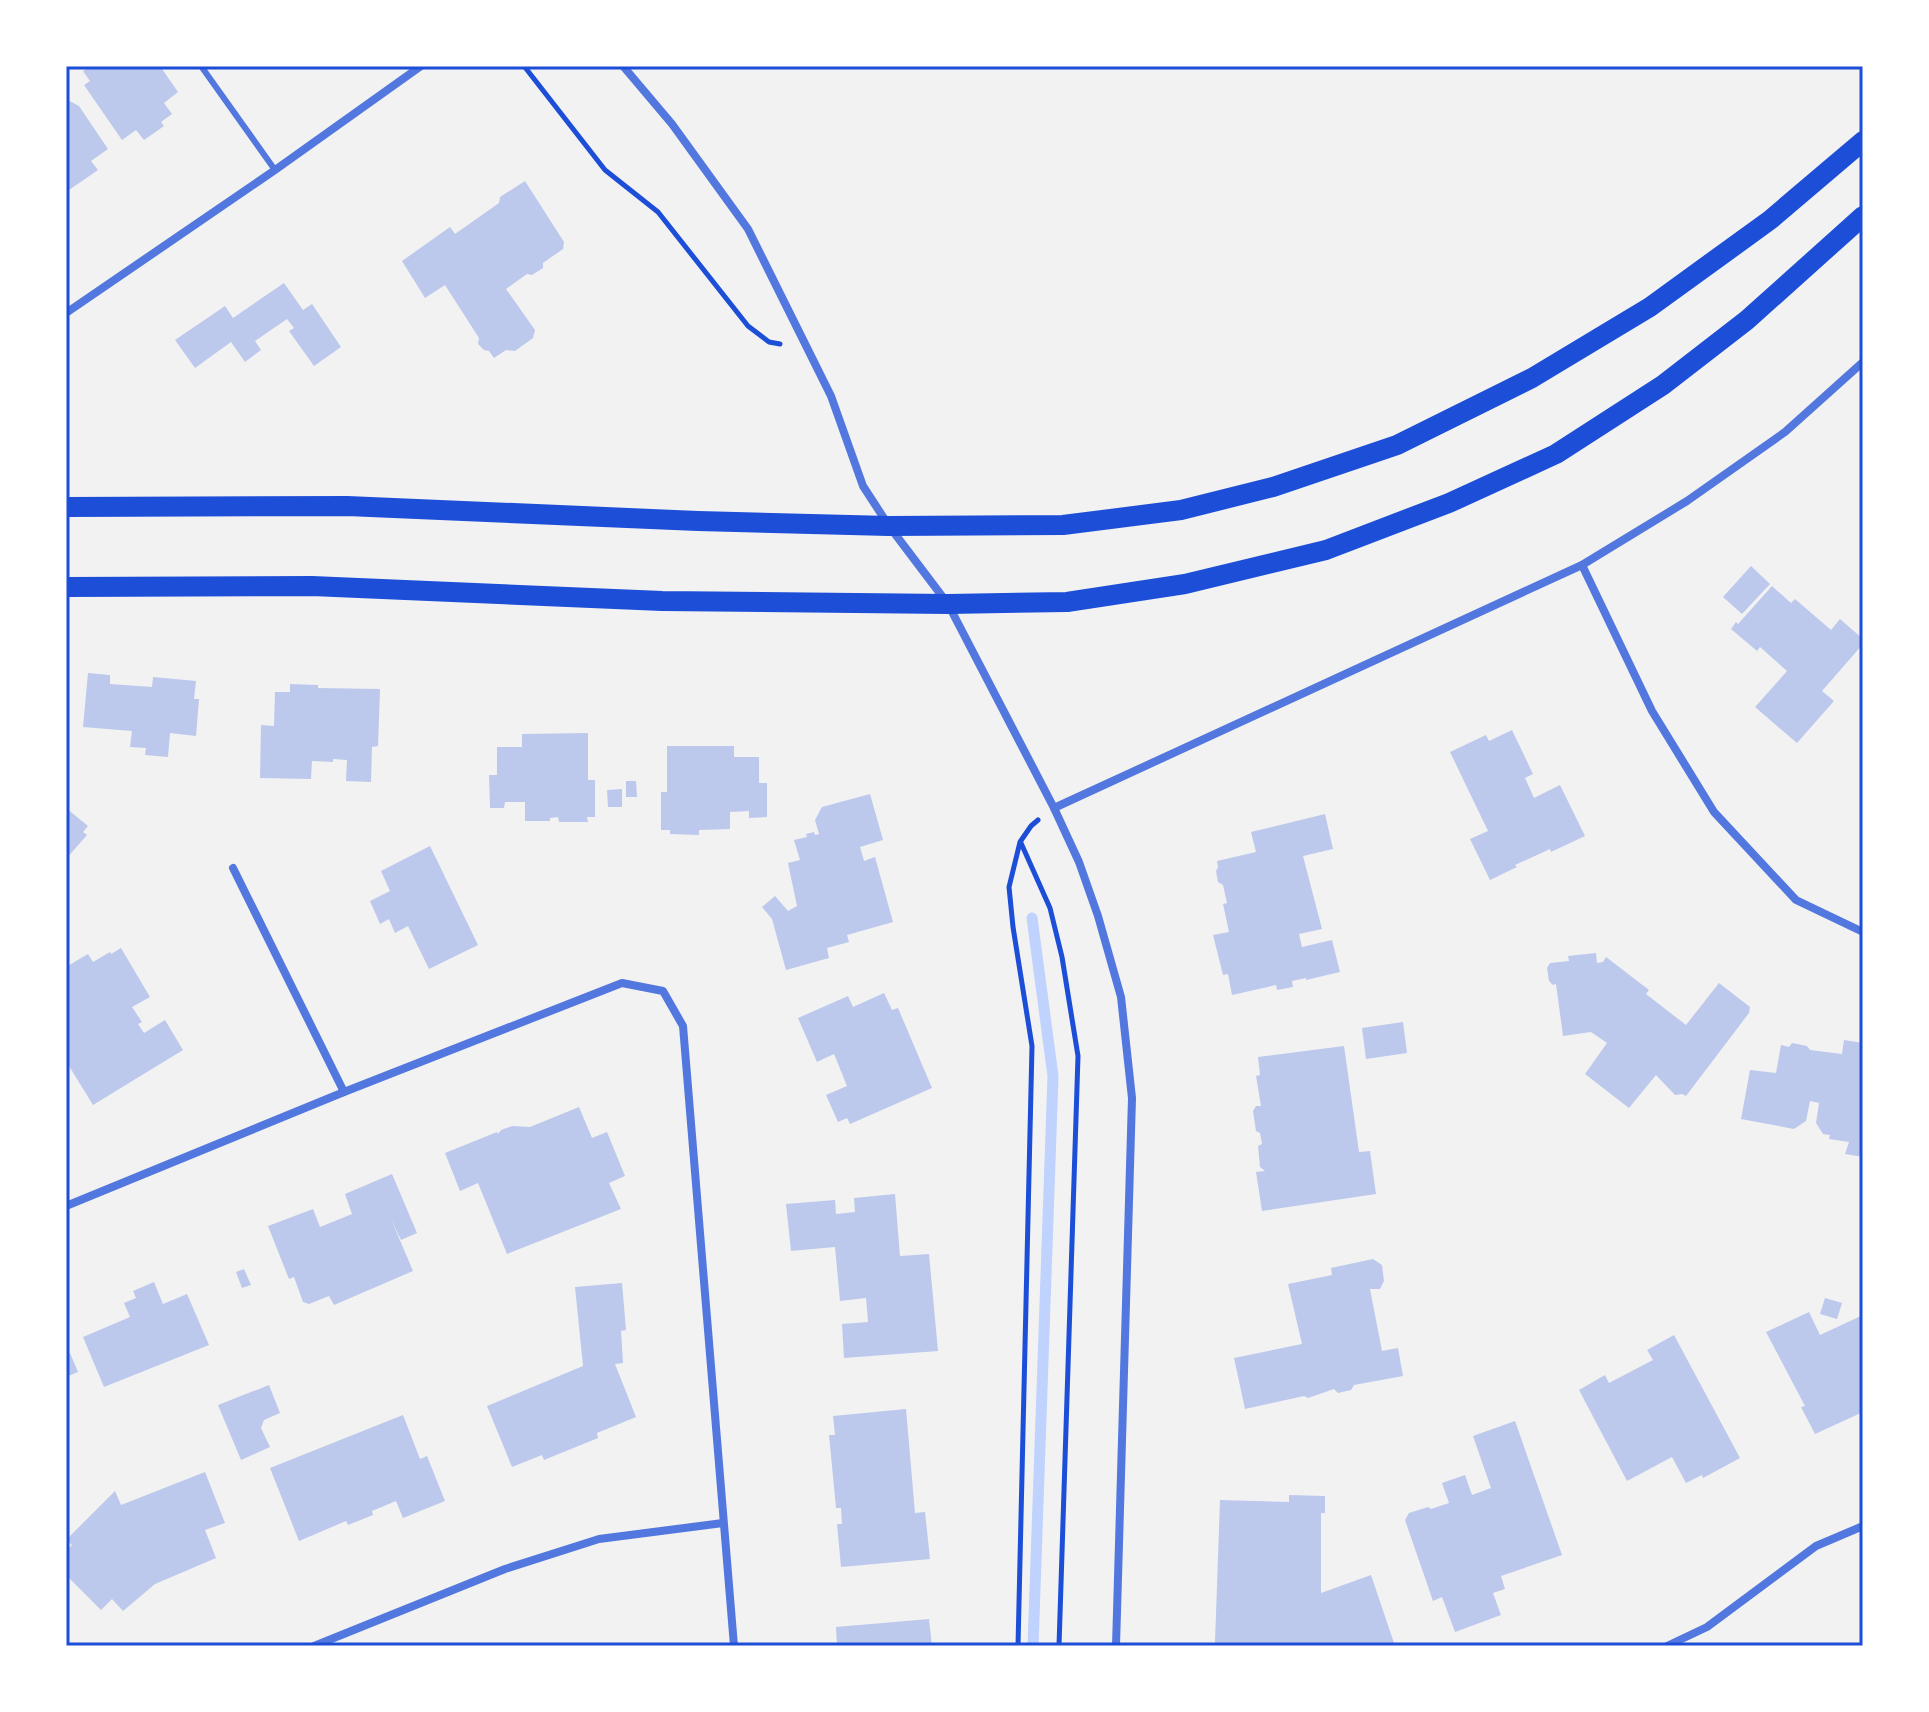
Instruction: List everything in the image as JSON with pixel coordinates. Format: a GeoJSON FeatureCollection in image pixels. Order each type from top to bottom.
{"type":"FeatureCollection","features":[{"type":"Feature","properties":{"kind":"main road"},"geometry":{"type":"LineString","coordinates":[[66,507],[347,506],[889,526],[1063,525],[1181,510],[1273,487],[1397,445],[1532,378],[1650,307],[1770,220],[1863,141]]}},
{"type":"Feature","properties":{"kind":"main road"},"geometry":{"type":"LineString","coordinates":[[66,587],[312,586],[662,601],[948,604],[1067,602],[1185,584],[1326,550],[1449,503],[1556,454],[1663,385],[1747,320],[1863,216]]}},
{"type":"Feature","properties":{"kind":"street"},"geometry":{"type":"LineString","coordinates":[[66,313],[421,66]]}},
{"type":"Feature","properties":{"kind":"street"},"geometry":{"type":"LineString","coordinates":[[623,66],[672,124],[748,229],[831,396],[863,486],[948,604],[1054,808],[1079,862],[1098,916],[1121,997],[1132,1098],[1116,1646]]}},
{"type":"Feature","properties":{"kind":"street"},"geometry":{"type":"LineString","coordinates":[[1054,808],[1582,565],[1687,501],[1785,432],[1863,362]]}},
{"type":"Feature","properties":{"kind":"street"},"geometry":{"type":"LineString","coordinates":[[1582,565],[1652,711],[1714,812],[1796,900],[1863,932]]}},
{"type":"Feature","properties":{"kind":"street"},"geometry":{"type":"LineString","coordinates":[[233,868],[344,1092]]}},
{"type":"Feature","properties":{"kind":"street"},"geometry":{"type":"LineString","coordinates":[[66,1206],[622,983],[663,991],[683,1026],[734,1646]]}},
{"type":"Feature","properties":{"kind":"street"},"geometry":{"type":"LineString","coordinates":[[314,1646],[505,1569],[599,1539],[723,1523]]}},
{"type":"Feature","properties":{"kind":"street"},"geometry":{"type":"LineString","coordinates":[[1667,1646],[1707,1627],[1816,1546],[1863,1526]]}},
{"type":"Feature","properties":{"kind":"lane"},"geometry":{"type":"LineString","coordinates":[[201,66],[275,170]]}},
{"type":"Feature","properties":{"kind":"path"},"geometry":{"type":"LineString","coordinates":[[524,66],[605,170],[658,212],[748,326],[769,342],[808,349]]}},
{"type":"Feature","properties":{"kind":"path"},"geometry":{"type":"LineString","coordinates":[[1018,1646],[1032,1046],[1009,887],[1020,842],[1031,826],[1054,808]]}},
{"type":"Feature","properties":{"kind":"path"},"geometry":{"type":"LineString","coordinates":[[1020,842],[1050,908],[1062,957],[1078,1056],[1059,1646]]}},
{"type":"Feature","properties":{"kind":"building"},"geometry":{"type":"Polygon","coordinates":[[[91,66],[160,66],[178,92],[164,103],[172,114],[161,122],[164,126],[144,140],[136,130],[122,140],[84,85],[90,81],[83,71],[91,66]]]}},
{"type":"Feature","properties":{"kind":"building"},"geometry":{"type":"Polygon","coordinates":[[[66,99],[79,106],[108,149],[91,161],[98,170],[66,192],[66,99]]]}},
{"type":"Feature","properties":{"kind":"building"},"geometry":{"type":"Polygon","coordinates":[[[525,181],[564,242],[563,249],[543,263],[543,268],[532,275],[527,274],[506,289],[535,330],[533,338],[515,351],[506,350],[494,358],[478,344],[479,338],[445,285],[425,298],[402,261],[450,227],[455,234],[525,181]]]}},
{"type":"Feature","properties":{"kind":"building"},"geometry":{"type":"Polygon","coordinates":[[[284,283],[303,310],[312,304],[341,347],[314,366],[289,331],[294,328],[287,319],[255,341],[261,350],[245,362],[231,342],[195,368],[175,340],[225,306],[233,318],[284,283]]]}},
{"type":"Feature","properties":{"kind":"building"},"geometry":{"type":"Polygon","coordinates":[[[1751,566],[1770,584],[1742,614],[1723,597],[1751,566]]]}},
{"type":"Feature","properties":{"kind":"building"},"geometry":{"type":"Polygon","coordinates":[[[1772,586],[1791,603],[1795,599],[1831,630],[1840,619],[1863,639],[1863,644],[1822,691],[1834,701],[1797,743],[1755,707],[1787,671],[1760,647],[1757,651],[1731,629],[1772,586]]]}},
{"type":"Feature","properties":{"kind":"building"},"geometry":{"type":"Polygon","coordinates":[[[88,673],[110,675],[110,684],[152,687],[153,677],[196,681],[194,699],[199,699],[196,736],[170,733],[168,757],[145,755],[146,748],[130,747],[132,731],[83,727],[88,673]]]}},
{"type":"Feature","properties":{"kind":"building"},"geometry":{"type":"Polygon","coordinates":[[[290,684],[318,685],[318,688],[380,689],[378,746],[372,747],[371,782],[346,781],[347,760],[333,759],[333,762],[312,761],[311,779],[260,778],[261,725],[274,726],[275,692],[290,692],[290,684]]]}},
{"type":"Feature","properties":{"kind":"building"},"geometry":{"type":"Polygon","coordinates":[[[1512,730],[1533,774],[1525,778],[1534,798],[1560,785],[1585,836],[1515,865],[1517,867],[1490,880],[1470,839],[1488,831],[1450,752],[1486,735],[1489,741],[1512,730]]]}},
{"type":"Feature","properties":{"kind":"building"},"geometry":{"type":"Polygon","coordinates":[[[588,733],[588,780],[595,780],[595,817],[587,817],[588,822],[559,822],[558,817],[550,818],[550,821],[525,821],[525,802],[505,802],[504,808],[490,808],[489,775],[497,775],[497,747],[522,747],[522,734],[588,733]]]}},
{"type":"Feature","properties":{"kind":"building"},"geometry":{"type":"Polygon","coordinates":[[[667,746],[734,746],[734,757],[759,757],[759,783],[767,783],[767,817],[749,818],[749,811],[730,812],[730,829],[699,830],[699,835],[670,834],[670,830],[661,830],[661,792],[667,792],[667,746]]]}},
{"type":"Feature","properties":{"kind":"building"},"geometry":{"type":"Polygon","coordinates":[[[626,781],[636,781],[637,797],[626,797],[626,781]]]}},
{"type":"Feature","properties":{"kind":"building"},"geometry":{"type":"Polygon","coordinates":[[[622,789],[622,807],[608,807],[607,790],[622,789]]]}},
{"type":"Feature","properties":{"kind":"building"},"geometry":{"type":"Polygon","coordinates":[[[870,794],[883,840],[860,847],[864,861],[875,857],[893,922],[847,935],[849,942],[827,948],[829,958],[786,970],[772,919],[762,907],[775,896],[788,911],[797,906],[788,863],[800,860],[794,840],[814,832],[815,835],[819,834],[815,820],[822,807],[870,794]]]}},
{"type":"Feature","properties":{"kind":"building"},"geometry":{"type":"Polygon","coordinates":[[[66,808],[88,826],[83,832],[87,835],[66,859],[66,808]]]}},
{"type":"Feature","properties":{"kind":"building"},"geometry":{"type":"Polygon","coordinates":[[[1325,814],[1333,849],[1303,856],[1322,929],[1299,934],[1302,947],[1332,940],[1340,972],[1292,981],[1293,987],[1277,990],[1276,985],[1232,995],[1228,974],[1223,975],[1213,935],[1229,932],[1223,904],[1227,903],[1223,885],[1218,882],[1217,861],[1256,852],[1251,832],[1325,814]]]}},
{"type":"Feature","properties":{"kind":"building"},"geometry":{"type":"Polygon","coordinates":[[[430,846],[478,945],[429,969],[408,926],[395,933],[389,919],[380,924],[370,901],[390,891],[381,871],[430,846]]]}},
{"type":"Feature","properties":{"kind":"building"},"geometry":{"type":"Polygon","coordinates":[[[121,948],[150,997],[132,1007],[142,1022],[138,1024],[144,1033],[165,1020],[183,1050],[93,1105],[66,1061],[66,967],[88,954],[93,962],[121,948]]]}},
{"type":"Feature","properties":{"kind":"building"},"geometry":{"type":"Polygon","coordinates":[[[1596,953],[1597,963],[1603,962],[1606,957],[1649,990],[1646,994],[1686,1025],[1719,983],[1750,1007],[1749,1013],[1686,1096],[1675,1095],[1656,1075],[1629,1108],[1585,1074],[1607,1043],[1591,1032],[1563,1036],[1556,984],[1549,981],[1547,968],[1550,963],[1569,961],[1568,956],[1596,953]]]}},
{"type":"Feature","properties":{"kind":"building"},"geometry":{"type":"Polygon","coordinates":[[[884,993],[892,1010],[898,1008],[932,1088],[850,1124],[847,1118],[838,1122],[826,1095],[847,1086],[834,1054],[817,1062],[798,1018],[848,996],[853,1007],[884,993]]]}},
{"type":"Feature","properties":{"kind":"building"},"geometry":{"type":"Polygon","coordinates":[[[1403,1022],[1407,1053],[1366,1059],[1362,1028],[1403,1022]]]}},
{"type":"Feature","properties":{"kind":"building"},"geometry":{"type":"Polygon","coordinates":[[[1844,1040],[1863,1043],[1863,1157],[1845,1154],[1849,1142],[1829,1139],[1830,1135],[1823,1134],[1816,1123],[1819,1103],[1810,1101],[1806,1121],[1794,1129],[1741,1119],[1750,1070],[1776,1073],[1781,1045],[1789,1047],[1792,1043],[1807,1046],[1810,1050],[1842,1054],[1844,1040]]]}},
{"type":"Feature","properties":{"kind":"building"},"geometry":{"type":"Polygon","coordinates":[[[1344,1046],[1359,1152],[1370,1151],[1376,1194],[1262,1211],[1256,1172],[1265,1171],[1260,1167],[1258,1146],[1262,1144],[1253,1111],[1256,1106],[1261,1106],[1256,1076],[1260,1075],[1258,1057],[1344,1046]]]}},
{"type":"Feature","properties":{"kind":"building"},"geometry":{"type":"Polygon","coordinates":[[[579,1107],[592,1138],[607,1132],[625,1176],[609,1183],[621,1209],[507,1254],[478,1183],[460,1191],[445,1153],[512,1126],[530,1127],[579,1107]]]}},
{"type":"Feature","properties":{"kind":"building"},"geometry":{"type":"Polygon","coordinates":[[[392,1174],[417,1233],[401,1240],[391,1219],[413,1271],[334,1305],[329,1296],[309,1304],[303,1302],[294,1277],[289,1279],[268,1226],[313,1209],[320,1227],[352,1214],[345,1194],[392,1174]]]}},
{"type":"Feature","properties":{"kind":"building"},"geometry":{"type":"Polygon","coordinates":[[[895,1194],[900,1256],[929,1254],[938,1351],[844,1358],[842,1324],[868,1322],[866,1298],[840,1301],[835,1247],[791,1251],[786,1204],[835,1200],[836,1214],[855,1212],[854,1198],[895,1194]]]}},
{"type":"Feature","properties":{"kind":"building"},"geometry":{"type":"Polygon","coordinates":[[[1373,1259],[1382,1265],[1384,1281],[1380,1289],[1370,1289],[1382,1351],[1398,1348],[1403,1376],[1354,1385],[1351,1390],[1338,1393],[1334,1389],[1308,1398],[1304,1396],[1245,1409],[1234,1358],[1302,1344],[1288,1284],[1332,1275],[1331,1268],[1373,1259]]]}},
{"type":"Feature","properties":{"kind":"building"},"geometry":{"type":"Polygon","coordinates":[[[244,1269],[251,1285],[242,1288],[236,1272],[244,1269]]]}},
{"type":"Feature","properties":{"kind":"building"},"geometry":{"type":"Polygon","coordinates":[[[154,1282],[163,1304],[187,1294],[209,1345],[104,1387],[83,1337],[130,1317],[124,1303],[136,1298],[133,1291],[154,1282]]]}},
{"type":"Feature","properties":{"kind":"building"},"geometry":{"type":"Polygon","coordinates":[[[622,1283],[626,1330],[621,1331],[623,1363],[615,1364],[636,1417],[597,1433],[598,1438],[544,1460],[542,1455],[512,1467],[487,1406],[583,1366],[575,1287],[622,1283]]]}},
{"type":"Feature","properties":{"kind":"building"},"geometry":{"type":"Polygon","coordinates":[[[1825,1298],[1842,1303],[1837,1319],[1820,1314],[1825,1298]]]}},
{"type":"Feature","properties":{"kind":"building"},"geometry":{"type":"Polygon","coordinates":[[[1809,1312],[1820,1335],[1863,1315],[1863,1382],[1860,1384],[1863,1412],[1815,1434],[1801,1407],[1805,1406],[1766,1332],[1809,1312]]]}},
{"type":"Feature","properties":{"kind":"building"},"geometry":{"type":"Polygon","coordinates":[[[1674,1335],[1740,1458],[1703,1478],[1702,1475],[1686,1483],[1672,1457],[1627,1481],[1579,1390],[1605,1375],[1609,1383],[1653,1360],[1647,1350],[1674,1335]]]}},
{"type":"Feature","properties":{"kind":"building"},"geometry":{"type":"Polygon","coordinates":[[[70,1353],[78,1372],[66,1377],[66,1355],[70,1353]]]}},
{"type":"Feature","properties":{"kind":"building"},"geometry":{"type":"Polygon","coordinates":[[[269,1385],[280,1413],[264,1420],[261,1428],[270,1447],[241,1460],[218,1405],[269,1385]]]}},
{"type":"Feature","properties":{"kind":"building"},"geometry":{"type":"Polygon","coordinates":[[[906,1409],[915,1513],[925,1512],[930,1559],[841,1567],[837,1524],[842,1524],[841,1508],[836,1508],[829,1435],[835,1435],[833,1416],[906,1409]]]}},
{"type":"Feature","properties":{"kind":"building"},"geometry":{"type":"Polygon","coordinates":[[[403,1415],[420,1459],[427,1456],[445,1501],[403,1518],[396,1501],[372,1511],[373,1515],[348,1525],[346,1521],[299,1541],[270,1468],[403,1415]]]}},
{"type":"Feature","properties":{"kind":"building"},"geometry":{"type":"Polygon","coordinates":[[[1515,1421],[1562,1555],[1501,1576],[1505,1589],[1493,1593],[1501,1615],[1455,1632],[1442,1597],[1433,1601],[1405,1520],[1409,1513],[1449,1503],[1442,1483],[1465,1475],[1472,1495],[1491,1488],[1473,1436],[1515,1421]]]}},
{"type":"Feature","properties":{"kind":"building"},"geometry":{"type":"Polygon","coordinates":[[[205,1472],[225,1523],[205,1530],[216,1558],[155,1584],[123,1611],[112,1599],[101,1610],[66,1575],[66,1551],[72,1545],[66,1540],[115,1491],[121,1505],[205,1472]]]}},
{"type":"Feature","properties":{"kind":"building"},"geometry":{"type":"Polygon","coordinates":[[[1289,1495],[1325,1496],[1325,1513],[1321,1513],[1321,1593],[1371,1575],[1394,1643],[1385,1646],[1219,1646],[1215,1642],[1220,1500],[1289,1502],[1289,1495]]]}},
{"type":"Feature","properties":{"kind":"building"},"geometry":{"type":"Polygon","coordinates":[[[929,1619],[932,1646],[837,1646],[836,1627],[929,1619]]]}},
{"type":"Feature","properties":{"kind":"waterway"},"geometry":{"type":"LineString","coordinates":[[1032,918],[1053,1076],[1033,1646]]}}]}
